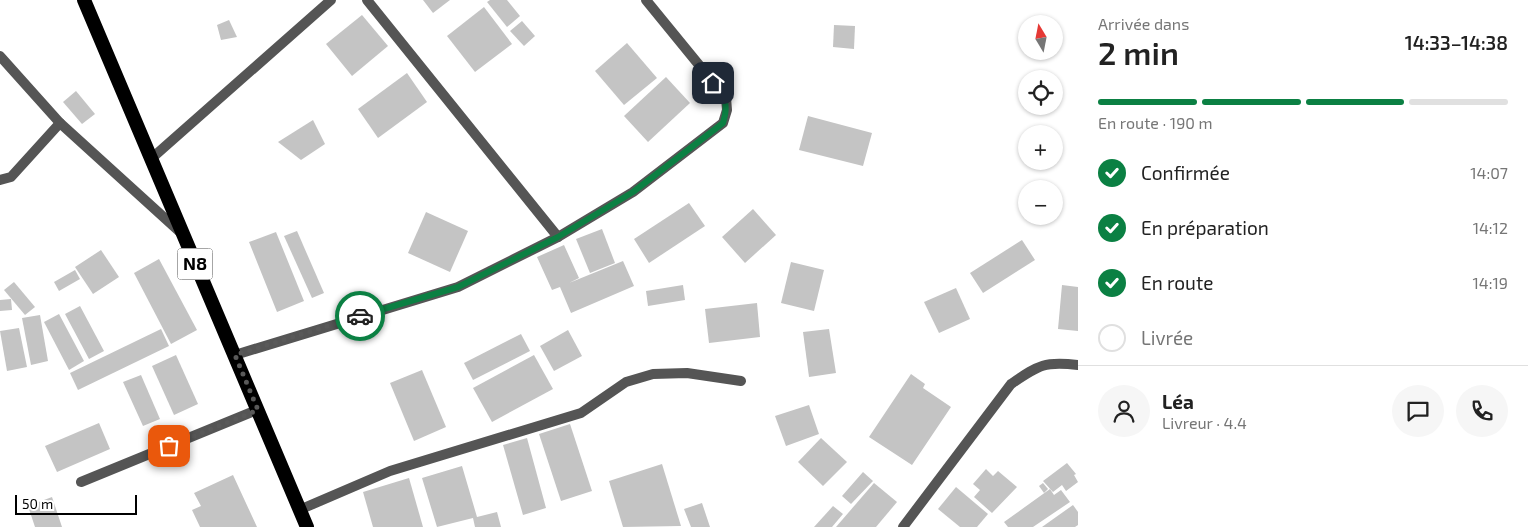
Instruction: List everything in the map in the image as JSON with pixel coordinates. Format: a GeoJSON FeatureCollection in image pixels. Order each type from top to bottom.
{"type":"FeatureCollection","features":[{"type":"Feature","properties":{"kind":"highway","name":"N8"},"geometry":{"type":"LineString","coordinates":[[84,0],[306,527]]}},
{"type":"Feature","properties":{"kind":"street"},"geometry":{"type":"LineString","coordinates":[[152,158],[331,0]]}},
{"type":"Feature","properties":{"kind":"street"},"geometry":{"type":"LineString","coordinates":[[367,0],[558,237]]}},
{"type":"Feature","properties":{"kind":"street"},"geometry":{"type":"LineString","coordinates":[[235,355],[458,287],[558,237],[633,192],[723,123],[727,110],[726,98],[646,0]]}},
{"type":"Feature","properties":{"kind":"street"},"geometry":{"type":"LineString","coordinates":[[0,56],[60,123],[182,234]]}},
{"type":"Feature","properties":{"kind":"street"},"geometry":{"type":"LineString","coordinates":[[0,180],[10,177],[60,123]]}},
{"type":"Feature","properties":{"kind":"street"},"geometry":{"type":"LineString","coordinates":[[904,527],[1011,384],[1033,369],[1053,362],[1078,364]]}},
{"type":"Feature","properties":{"kind":"street"},"geometry":{"type":"LineString","coordinates":[[299,510],[390,472],[581,412],[626,382],[652,374],[687,373],[741,381]]}},
{"type":"Feature","properties":{"kind":"street"},"geometry":{"type":"LineString","coordinates":[[81,482],[258,410]]}},
{"type":"Feature","properties":{"kind":"building"},"geometry":{"type":"Polygon","coordinates":[[[423,0],[450,0],[433,13],[423,0]]]}},
{"type":"Feature","properties":{"kind":"building"},"geometry":{"type":"Polygon","coordinates":[[[490,0],[507,0],[520,16],[507,27],[487,2],[490,0]]]}},
{"type":"Feature","properties":{"kind":"building"},"geometry":{"type":"Polygon","coordinates":[[[484,7],[512,44],[475,72],[447,36],[484,7]]]}},
{"type":"Feature","properties":{"kind":"building"},"geometry":{"type":"Polygon","coordinates":[[[362,15],[388,46],[352,76],[326,44],[362,15]]]}},
{"type":"Feature","properties":{"kind":"building"},"geometry":{"type":"Polygon","coordinates":[[[229,20],[237,37],[221,40],[217,25],[229,20]]]}},
{"type":"Feature","properties":{"kind":"building"},"geometry":{"type":"Polygon","coordinates":[[[522,21],[535,36],[524,46],[510,31],[522,21]]]}},
{"type":"Feature","properties":{"kind":"building"},"geometry":{"type":"Polygon","coordinates":[[[834,25],[855,26],[854,49],[833,47],[834,25]]]}},
{"type":"Feature","properties":{"kind":"building"},"geometry":{"type":"Polygon","coordinates":[[[627,43],[657,78],[624,105],[595,71],[627,43]]]}},
{"type":"Feature","properties":{"kind":"building"},"geometry":{"type":"Polygon","coordinates":[[[407,73],[427,102],[378,138],[358,109],[407,73]]]}},
{"type":"Feature","properties":{"kind":"building"},"geometry":{"type":"Polygon","coordinates":[[[666,77],[690,103],[648,142],[624,116],[666,77]]]}},
{"type":"Feature","properties":{"kind":"building"},"geometry":{"type":"Polygon","coordinates":[[[76,91],[95,114],[82,124],[63,102],[76,91]]]}},
{"type":"Feature","properties":{"kind":"building"},"geometry":{"type":"Polygon","coordinates":[[[808,116],[872,133],[863,166],[799,150],[808,116]]]}},
{"type":"Feature","properties":{"kind":"building"},"geometry":{"type":"Polygon","coordinates":[[[313,120],[325,144],[301,160],[278,142],[313,120]]]}},
{"type":"Feature","properties":{"kind":"building"},"geometry":{"type":"Polygon","coordinates":[[[689,203],[705,226],[649,263],[634,239],[689,203]]]}},
{"type":"Feature","properties":{"kind":"building"},"geometry":{"type":"Polygon","coordinates":[[[753,209],[776,235],[745,263],[722,237],[753,209]]]}},
{"type":"Feature","properties":{"kind":"building"},"geometry":{"type":"Polygon","coordinates":[[[426,212],[468,231],[450,272],[408,253],[426,212]]]}},
{"type":"Feature","properties":{"kind":"building"},"geometry":{"type":"Polygon","coordinates":[[[602,229],[615,263],[590,273],[576,239],[602,229]]]}},
{"type":"Feature","properties":{"kind":"building"},"geometry":{"type":"Polygon","coordinates":[[[297,231],[324,293],[312,298],[284,236],[297,231]]]}},
{"type":"Feature","properties":{"kind":"building"},"geometry":{"type":"Polygon","coordinates":[[[276,232],[304,301],[277,312],[249,242],[276,232]]]}},
{"type":"Feature","properties":{"kind":"building"},"geometry":{"type":"Polygon","coordinates":[[[1022,240],[1035,260],[983,293],[970,273],[1022,240]]]}},
{"type":"Feature","properties":{"kind":"building"},"geometry":{"type":"Polygon","coordinates":[[[564,245],[579,278],[569,283],[623,261],[634,286],[571,313],[560,287],[552,290],[537,257],[564,245]]]}},
{"type":"Feature","properties":{"kind":"building"},"geometry":{"type":"Polygon","coordinates":[[[101,250],[119,277],[93,294],[75,267],[101,250]]]}},
{"type":"Feature","properties":{"kind":"building"},"geometry":{"type":"Polygon","coordinates":[[[159,259],[197,330],[171,344],[134,273],[159,259]]]}},
{"type":"Feature","properties":{"kind":"building"},"geometry":{"type":"Polygon","coordinates":[[[791,262],[824,270],[814,311],[781,303],[791,262]]]}},
{"type":"Feature","properties":{"kind":"building"},"geometry":{"type":"Polygon","coordinates":[[[75,270],[80,279],[59,291],[54,282],[75,270]]]}},
{"type":"Feature","properties":{"kind":"building"},"geometry":{"type":"Polygon","coordinates":[[[14,282],[35,307],[25,315],[4,290],[14,282]]]}},
{"type":"Feature","properties":{"kind":"building"},"geometry":{"type":"Polygon","coordinates":[[[683,285],[685,300],[648,306],[646,291],[683,285]]]}},
{"type":"Feature","properties":{"kind":"building"},"geometry":{"type":"Polygon","coordinates":[[[1062,285],[1078,287],[1078,331],[1058,329],[1062,285]]]}},
{"type":"Feature","properties":{"kind":"building"},"geometry":{"type":"Polygon","coordinates":[[[956,288],[970,319],[939,333],[924,302],[956,288]]]}},
{"type":"Feature","properties":{"kind":"building"},"geometry":{"type":"Polygon","coordinates":[[[11,299],[12,310],[0,311],[0,300],[11,299]]]}},
{"type":"Feature","properties":{"kind":"building"},"geometry":{"type":"Polygon","coordinates":[[[757,303],[760,337],[709,343],[705,309],[757,303]]]}},
{"type":"Feature","properties":{"kind":"building"},"geometry":{"type":"Polygon","coordinates":[[[80,306],[104,351],[89,359],[65,314],[80,306]]]}},
{"type":"Feature","properties":{"kind":"building"},"geometry":{"type":"Polygon","coordinates":[[[59,314],[84,361],[69,370],[44,322],[59,314]]]}},
{"type":"Feature","properties":{"kind":"building"},"geometry":{"type":"Polygon","coordinates":[[[40,315],[48,361],[31,365],[22,318],[40,315]]]}},
{"type":"Feature","properties":{"kind":"building"},"geometry":{"type":"Polygon","coordinates":[[[19,328],[27,367],[7,371],[0,331],[19,328]]]}},
{"type":"Feature","properties":{"kind":"building"},"geometry":{"type":"Polygon","coordinates":[[[161,329],[169,346],[78,390],[70,373],[161,329]]]}},
{"type":"Feature","properties":{"kind":"building"},"geometry":{"type":"Polygon","coordinates":[[[829,329],[836,373],[809,377],[803,332],[829,329]]]}},
{"type":"Feature","properties":{"kind":"building"},"geometry":{"type":"Polygon","coordinates":[[[568,330],[582,356],[554,371],[540,346],[568,330]]]}},
{"type":"Feature","properties":{"kind":"building"},"geometry":{"type":"Polygon","coordinates":[[[521,334],[530,351],[473,380],[464,363],[521,334]]]}},
{"type":"Feature","properties":{"kind":"building"},"geometry":{"type":"Polygon","coordinates":[[[176,355],[198,404],[174,415],[152,366],[176,355]]]}},
{"type":"Feature","properties":{"kind":"building"},"geometry":{"type":"Polygon","coordinates":[[[534,355],[553,389],[492,422],[473,388],[534,355]]]}},
{"type":"Feature","properties":{"kind":"building"},"geometry":{"type":"Polygon","coordinates":[[[422,370],[446,427],[414,441],[390,383],[422,370]]]}},
{"type":"Feature","properties":{"kind":"building"},"geometry":{"type":"Polygon","coordinates":[[[911,374],[925,384],[923,388],[951,407],[912,465],[869,437],[911,374]]]}},
{"type":"Feature","properties":{"kind":"building"},"geometry":{"type":"Polygon","coordinates":[[[141,375],[160,419],[143,426],[123,382],[141,375]]]}},
{"type":"Feature","properties":{"kind":"building"},"geometry":{"type":"Polygon","coordinates":[[[809,405],[819,434],[786,446],[775,416],[809,405]]]}},
{"type":"Feature","properties":{"kind":"building"},"geometry":{"type":"Polygon","coordinates":[[[99,423],[110,449],[57,472],[45,446],[99,423]]]}},
{"type":"Feature","properties":{"kind":"building"},"geometry":{"type":"Polygon","coordinates":[[[570,424],[592,491],[561,501],[539,434],[570,424]]]}},
{"type":"Feature","properties":{"kind":"building"},"geometry":{"type":"Polygon","coordinates":[[[527,438],[546,508],[523,515],[503,445],[527,438]]]}},
{"type":"Feature","properties":{"kind":"building"},"geometry":{"type":"Polygon","coordinates":[[[821,438],[847,462],[823,486],[798,462],[821,438]]]}},
{"type":"Feature","properties":{"kind":"building"},"geometry":{"type":"Polygon","coordinates":[[[1067,463],[1076,474],[1074,475],[1078,482],[1066,491],[1062,485],[1053,492],[1043,481],[1067,463]]]}},
{"type":"Feature","properties":{"kind":"building"},"geometry":{"type":"Polygon","coordinates":[[[662,464],[681,526],[623,527],[609,481],[662,464]]]}},
{"type":"Feature","properties":{"kind":"building"},"geometry":{"type":"Polygon","coordinates":[[[462,466],[477,517],[497,512],[501,527],[475,527],[473,518],[437,527],[422,478],[462,466]]]}},
{"type":"Feature","properties":{"kind":"building"},"geometry":{"type":"Polygon","coordinates":[[[986,469],[993,476],[998,471],[1017,487],[992,513],[974,497],[980,490],[973,484],[986,469]]]}},
{"type":"Feature","properties":{"kind":"building"},"geometry":{"type":"Polygon","coordinates":[[[863,472],[873,481],[851,504],[842,496],[863,472]]]}},
{"type":"Feature","properties":{"kind":"building"},"geometry":{"type":"Polygon","coordinates":[[[233,475],[257,527],[200,527],[192,510],[201,506],[194,493],[233,475]]]}},
{"type":"Feature","properties":{"kind":"building"},"geometry":{"type":"Polygon","coordinates":[[[409,478],[423,527],[373,527],[363,492],[409,478]]]}},
{"type":"Feature","properties":{"kind":"building"},"geometry":{"type":"Polygon","coordinates":[[[874,483],[897,502],[876,527],[836,527],[874,483]]]}},
{"type":"Feature","properties":{"kind":"building"},"geometry":{"type":"Polygon","coordinates":[[[1043,483],[1048,489],[1044,493],[1039,486],[1043,483]]]}},
{"type":"Feature","properties":{"kind":"building"},"geometry":{"type":"Polygon","coordinates":[[[956,487],[988,514],[977,527],[960,527],[938,509],[956,487]]]}},
{"type":"Feature","properties":{"kind":"building"},"geometry":{"type":"Polygon","coordinates":[[[1050,489],[1054,495],[1061,490],[1070,502],[1033,527],[1008,527],[1004,522],[1050,489]]]}},
{"type":"Feature","properties":{"kind":"building"},"geometry":{"type":"Polygon","coordinates":[[[52,497],[62,527],[35,527],[28,506],[52,497]]]}},
{"type":"Feature","properties":{"kind":"building"},"geometry":{"type":"Polygon","coordinates":[[[702,503],[710,527],[691,527],[684,509],[702,503]]]}},
{"type":"Feature","properties":{"kind":"building"},"geometry":{"type":"Polygon","coordinates":[[[1073,505],[1078,512],[1078,525],[1075,527],[1042,527],[1073,505]]]}},
{"type":"Feature","properties":{"kind":"building"},"geometry":{"type":"Polygon","coordinates":[[[833,506],[843,514],[832,527],[814,527],[833,506]]]}},
{"type":"Feature","properties":{"kind":"way so far"},"geometry":{"type":"LineString","coordinates":[[169,446],[258,410],[235,355],[360,316]]}},
{"type":"Feature","properties":{"kind":"route"},"geometry":{"type":"LineString","coordinates":[[360,316],[458,287],[558,237],[633,192],[723,123],[727,110],[726,98],[713,83]]}}]}
